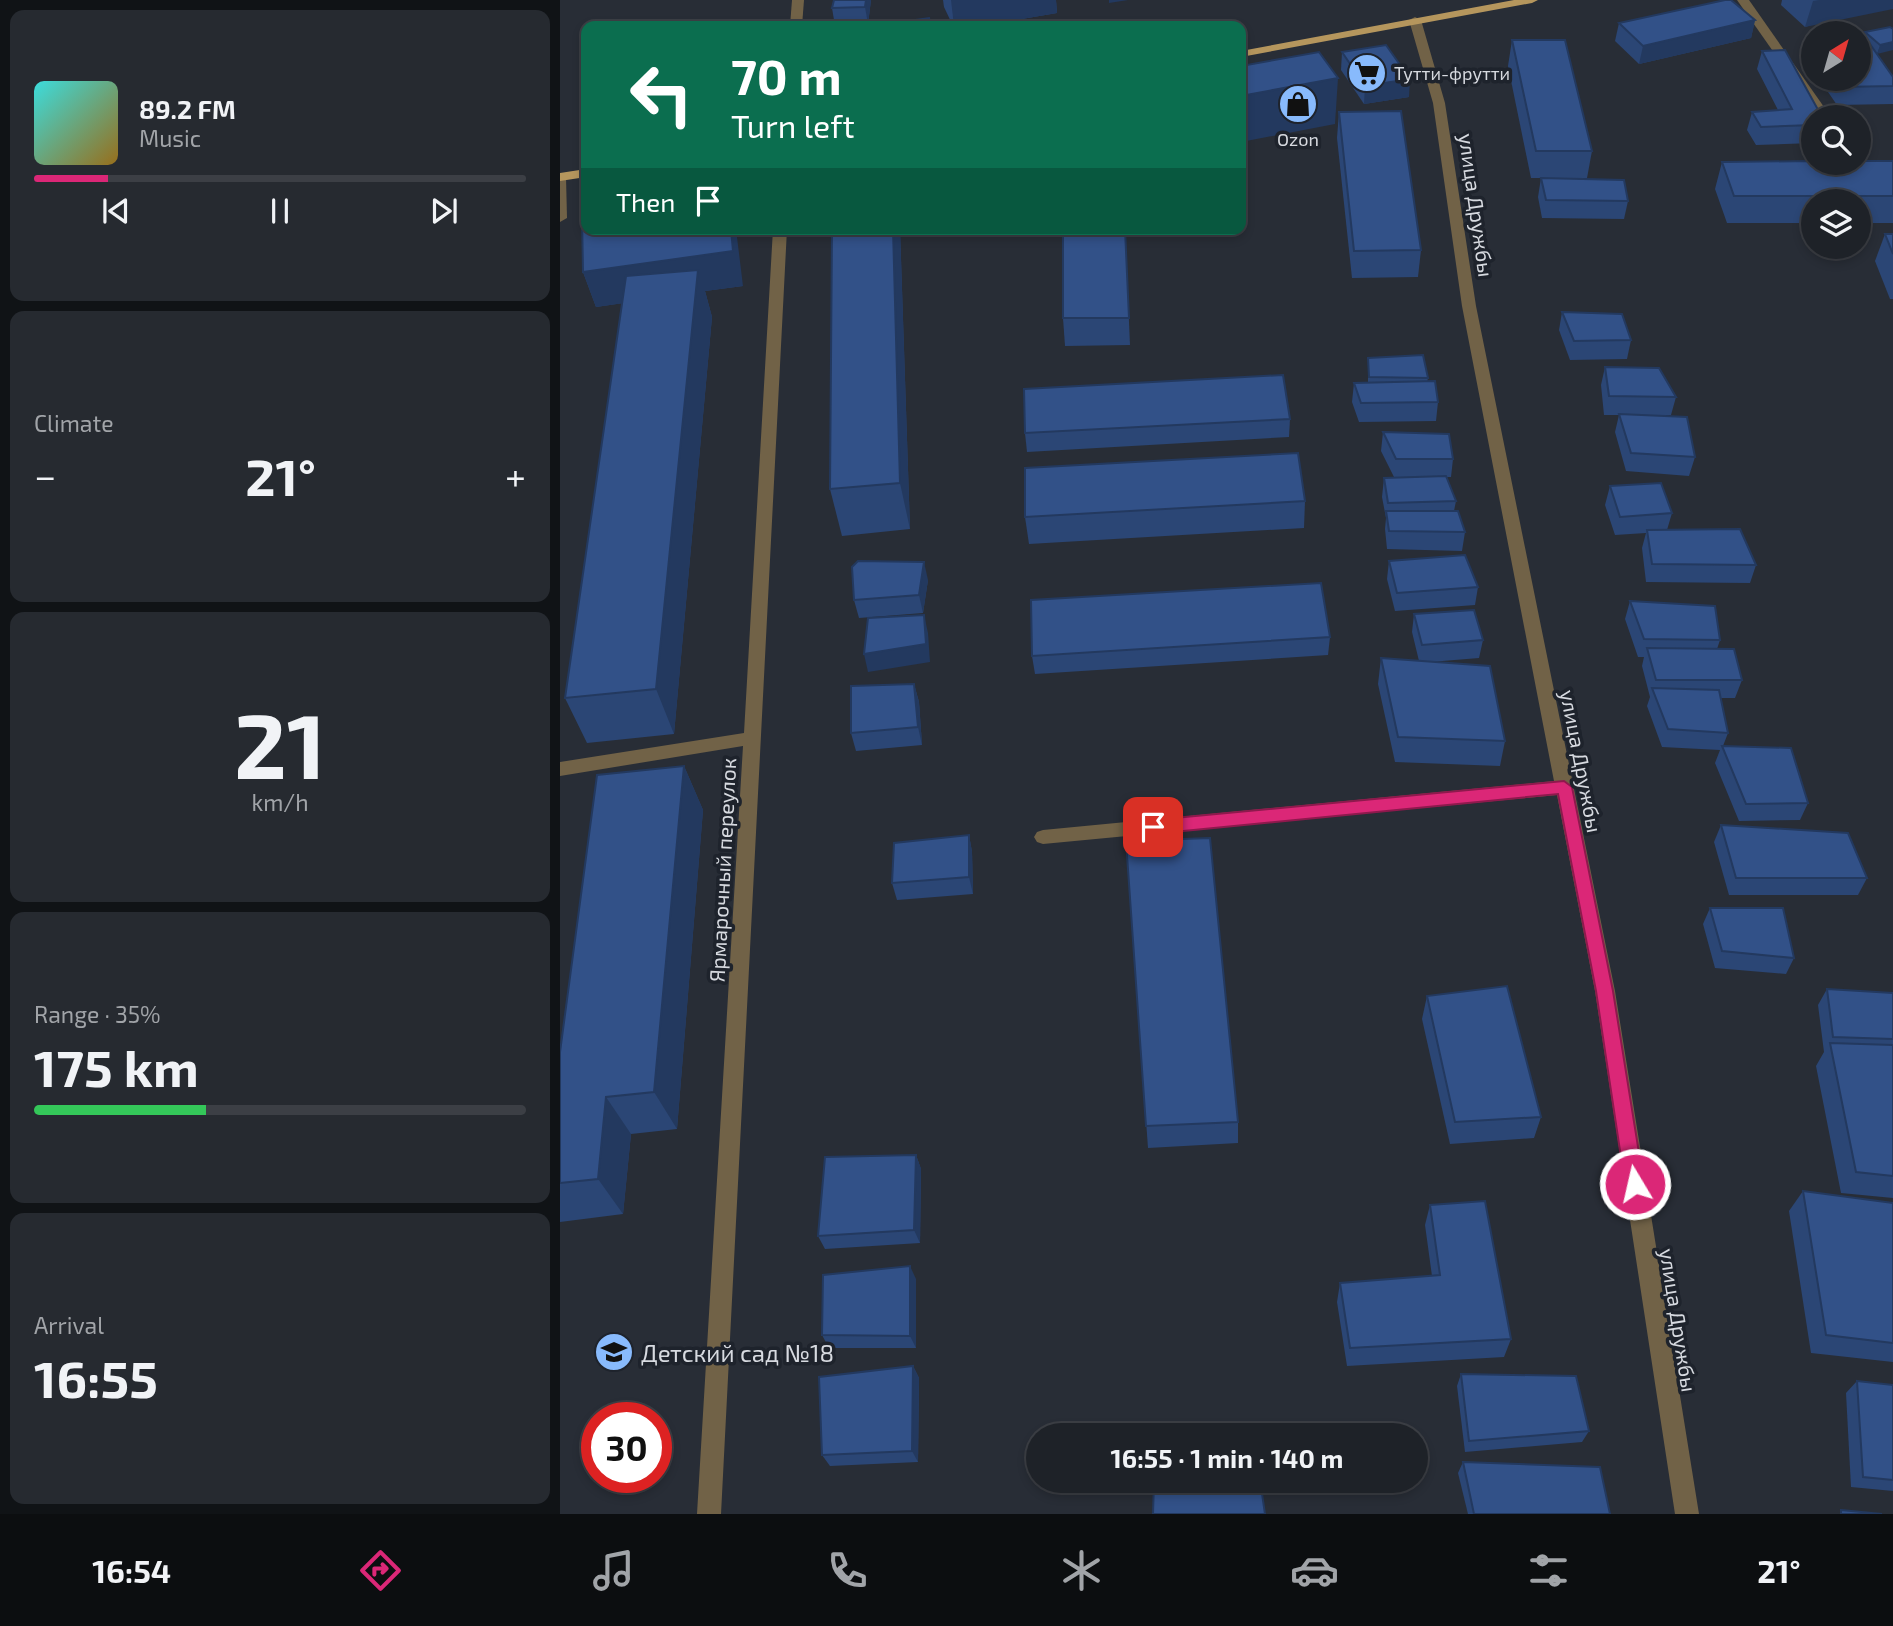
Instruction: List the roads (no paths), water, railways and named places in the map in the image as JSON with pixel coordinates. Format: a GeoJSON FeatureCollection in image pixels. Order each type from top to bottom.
{"type":"FeatureCollection","features":[{"type":"Feature","properties":{"kind":"main road"},"geometry":{"type":"LineString","coordinates":[[1246,53],[1532,0]]}},
{"type":"Feature","properties":{"kind":"main road"},"geometry":{"type":"LineString","coordinates":[[560,177],[581,174]]}},
{"type":"Feature","properties":{"kind":"street"},"geometry":{"type":"LineString","coordinates":[[796,21],[798,0]]}},
{"type":"Feature","properties":{"kind":"street"},"geometry":{"type":"LineString","coordinates":[[1743,0],[1817,105]]}},
{"type":"Feature","properties":{"kind":"street","name":"улица Дружбы"},"geometry":{"type":"LineString","coordinates":[[1415,20],[1439,103],[1469,306],[1605,991],[1687,1514]]}},
{"type":"Feature","properties":{"kind":"street"},"geometry":{"type":"LineString","coordinates":[[560,177],[560,218]]}},
{"type":"Feature","properties":{"kind":"street","name":"Ярмарочный переулок"},"geometry":{"type":"LineString","coordinates":[[709,1514],[780,235]]}},
{"type":"Feature","properties":{"kind":"street"},"geometry":{"type":"LineString","coordinates":[[560,769],[752,738]]}},
{"type":"Feature","properties":{"kind":"street"},"geometry":{"type":"LineString","coordinates":[[1043,837],[1564,787]]}},
{"type":"Feature","properties":{"kind":"place","name":"Тутти-фрутти"},"geometry":{"type":"Point","coordinates":[1367,73]}},
{"type":"Feature","properties":{"kind":"place","name":"Ozon"},"geometry":{"type":"Point","coordinates":[1298,104]}},
{"type":"Feature","properties":{"kind":"place","name":"Детский сад №18"},"geometry":{"type":"Point","coordinates":[614,1352]}}]}
